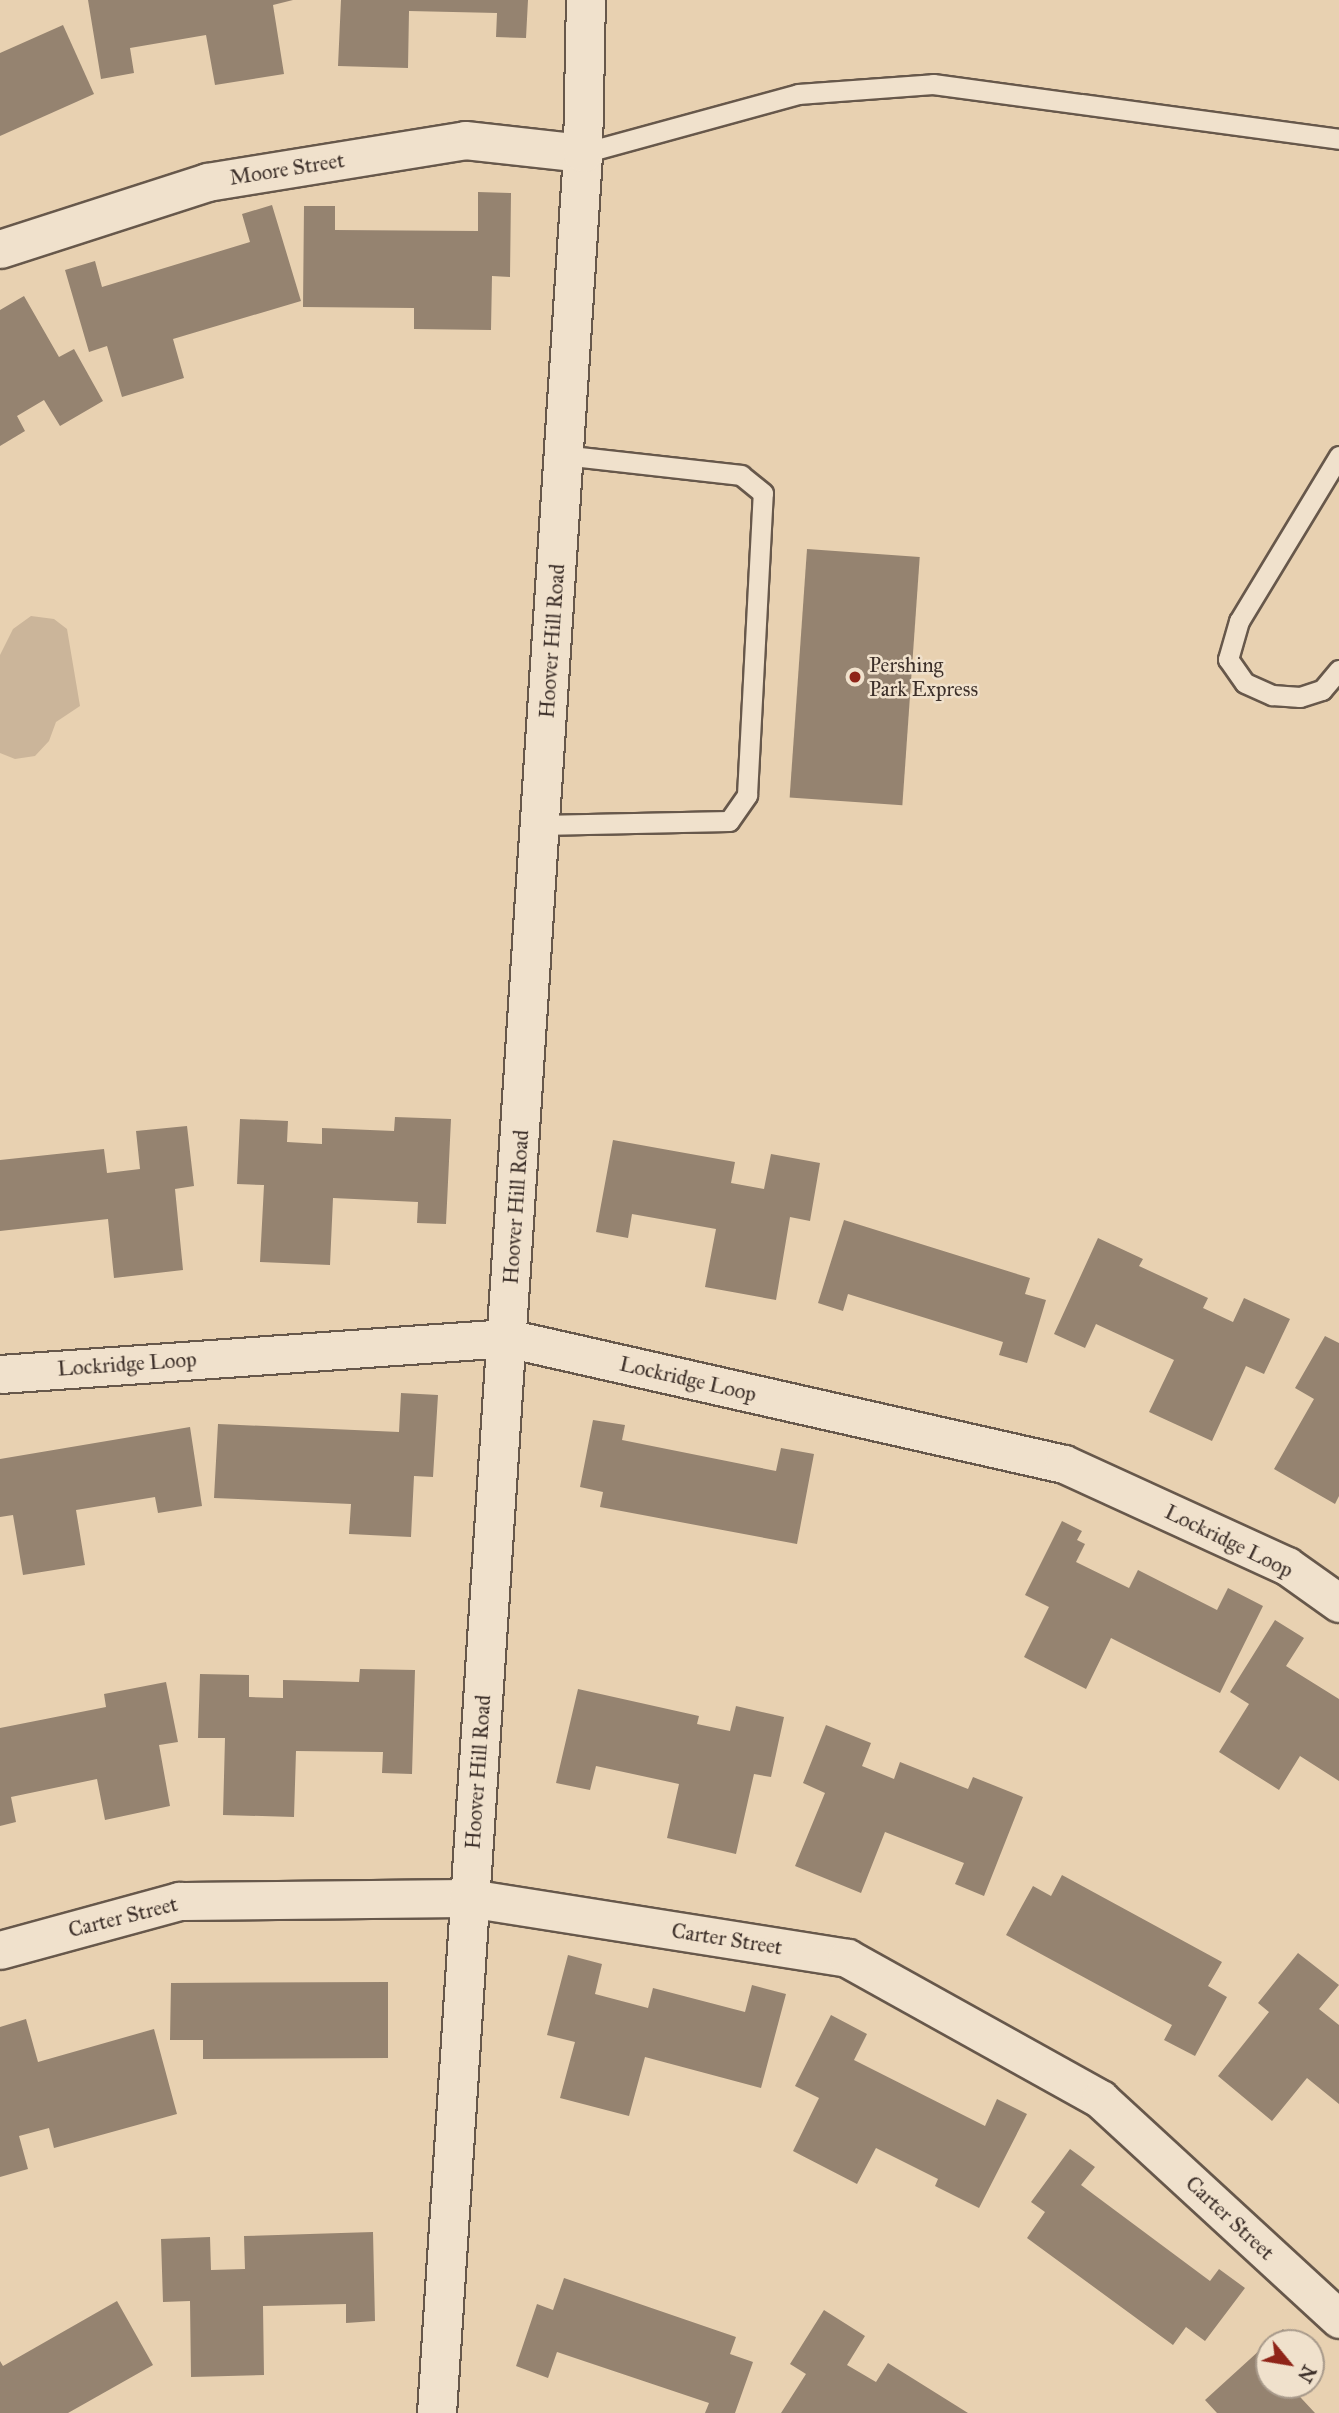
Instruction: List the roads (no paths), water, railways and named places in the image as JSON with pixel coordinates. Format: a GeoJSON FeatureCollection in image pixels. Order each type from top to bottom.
{"type":"FeatureCollection","features":[{"type":"Feature","properties":{"kind":"street","name":"Hoover Hill Road"},"geometry":{"type":"LineString","coordinates":[[438,2413],[583,153],[586,0]]}},
{"type":"Feature","properties":{"kind":"street","name":"Moore Street"},"geometry":{"type":"LineString","coordinates":[[0,249],[207,181],[465,140],[583,153]]}},
{"type":"Feature","properties":{"kind":"street","name":"Lockridge Loop"},"geometry":{"type":"LineString","coordinates":[[0,1374],[507,1338],[1064,1464],[1287,1566],[1339,1603]]}},
{"type":"Feature","properties":{"kind":"street","name":"Carter Street"},"geometry":{"type":"LineString","coordinates":[[0,1950],[179,1901],[469,1898],[847,1958],[1100,2099],[1339,2319]]}},
{"type":"Feature","properties":{"kind":"lane"},"geometry":{"type":"LineString","coordinates":[[583,153],[799,94],[933,84],[1339,139]]}},
{"type":"Feature","properties":{"kind":"lane"},"geometry":{"type":"LineString","coordinates":[[540,825],[729,821],[747,795],[763,493],[741,475],[564,456]]}},
{"type":"Feature","properties":{"kind":"lane"},"geometry":{"type":"LineString","coordinates":[[1339,456],[1239,621],[1228,659],[1245,683],[1272,695],[1300,697],[1322,690],[1339,670]]}},
{"type":"Feature","properties":{"kind":"place","name":"Pershing Park Express"},"geometry":{"type":"Point","coordinates":[855,677]}}]}
